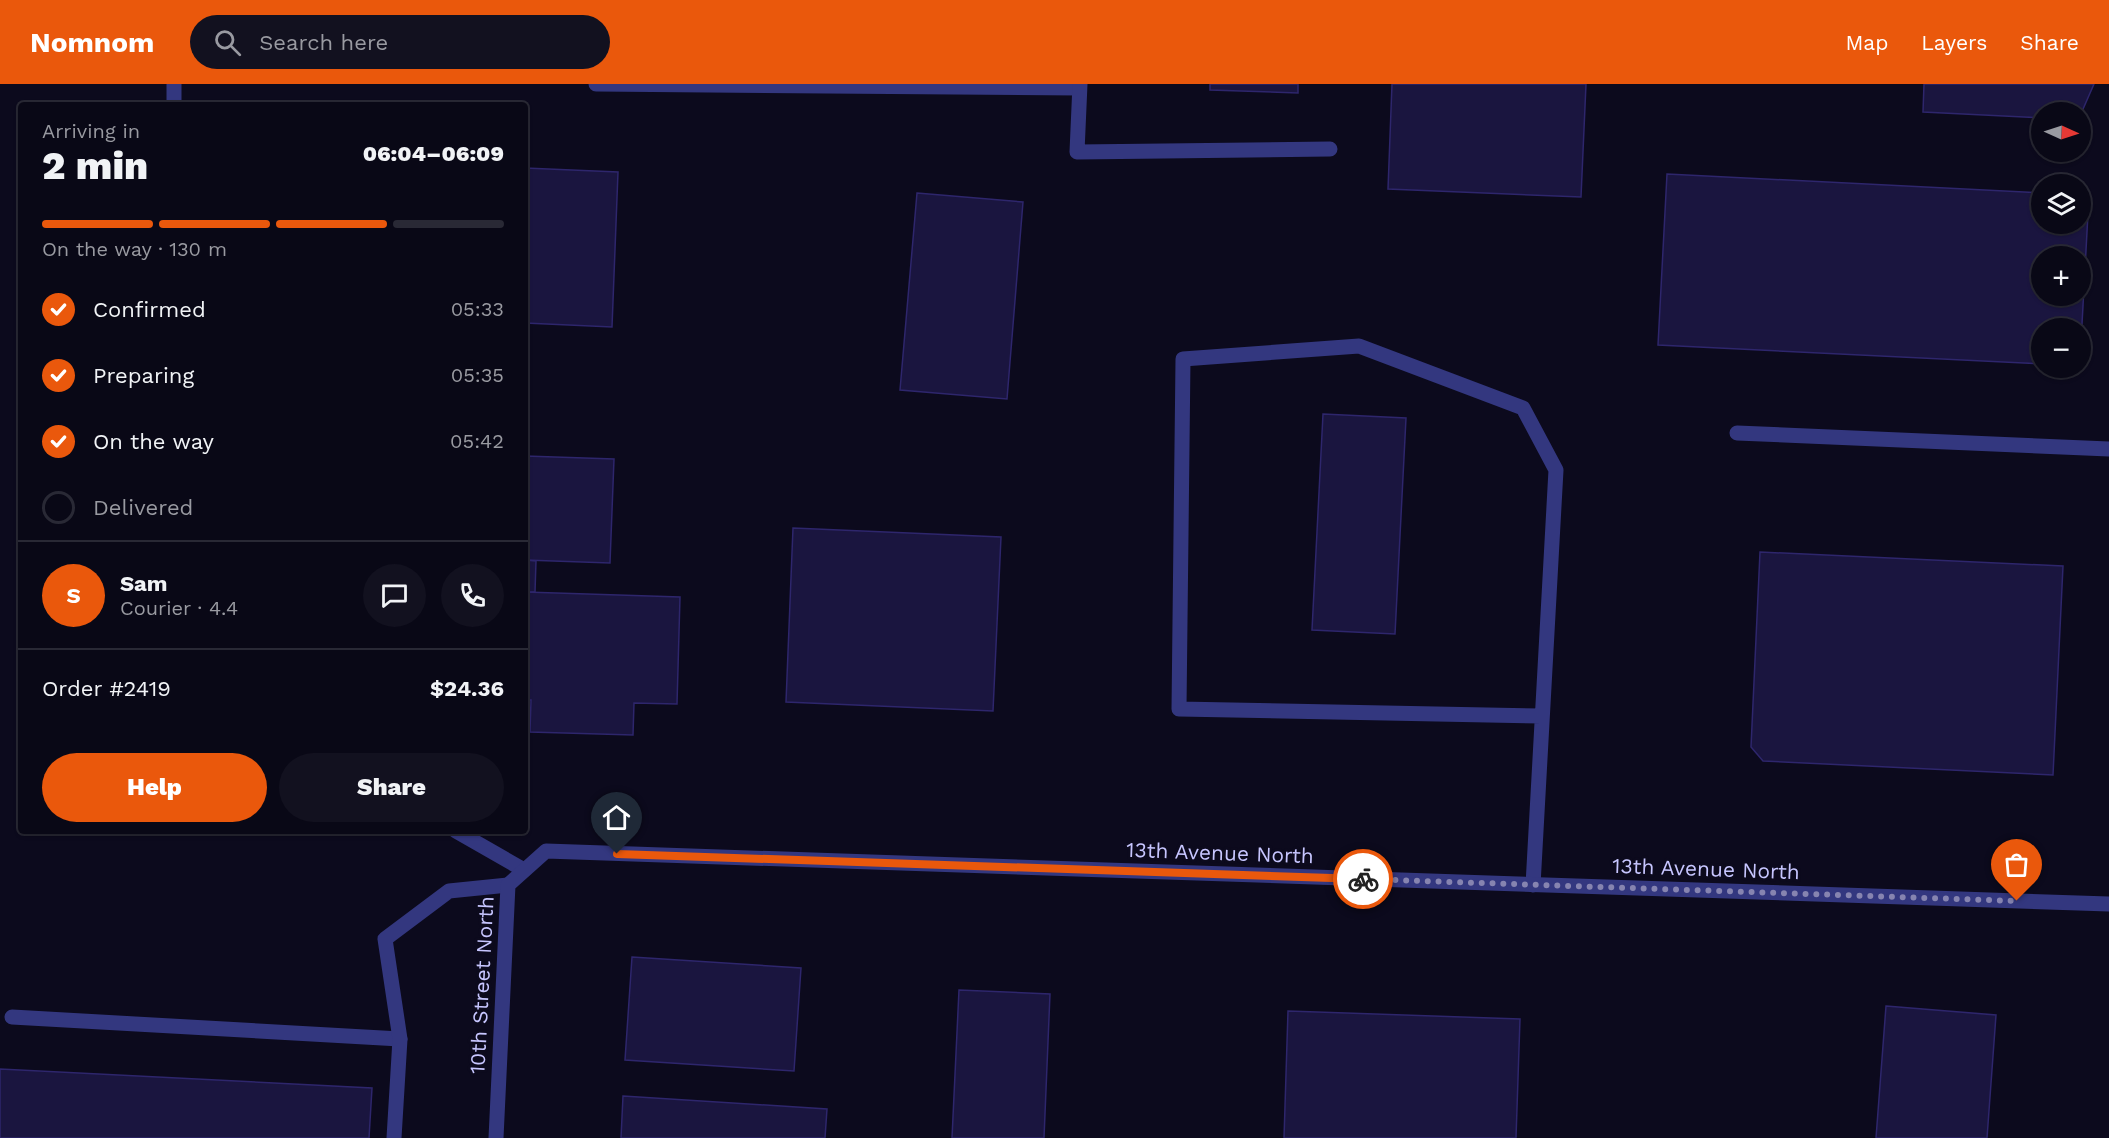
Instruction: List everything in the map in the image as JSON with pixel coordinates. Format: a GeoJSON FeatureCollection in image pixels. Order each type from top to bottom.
{"type":"FeatureCollection","features":[{"type":"Feature","properties":{"kind":"street"},"geometry":{"type":"LineString","coordinates":[[174,84],[174,102]]}},
{"type":"Feature","properties":{"kind":"street"},"geometry":{"type":"LineString","coordinates":[[596,84],[1079,86],[1077,152],[1330,149]]}},
{"type":"Feature","properties":{"kind":"street"},"geometry":{"type":"LineString","coordinates":[[1533,885],[1556,470],[1523,408],[1359,346],[1183,359],[1179,709],[1542,716]]}},
{"type":"Feature","properties":{"kind":"street"},"geometry":{"type":"LineString","coordinates":[[1737,433],[2109,449]]}},
{"type":"Feature","properties":{"kind":"street"},"geometry":{"type":"LineString","coordinates":[[461,834],[524,870]]}},
{"type":"Feature","properties":{"kind":"street","name":"13th Avenue North"},"geometry":{"type":"LineString","coordinates":[[546,851],[2109,904]]}},
{"type":"Feature","properties":{"kind":"street","name":"10th Street North"},"geometry":{"type":"LineString","coordinates":[[496,1138],[508,885],[546,851]]}},
{"type":"Feature","properties":{"kind":"street"},"geometry":{"type":"LineString","coordinates":[[394,1138],[400,1039],[384,939],[449,891],[508,885]]}},
{"type":"Feature","properties":{"kind":"street"},"geometry":{"type":"LineString","coordinates":[[12,1017],[400,1039]]}},
{"type":"Feature","properties":{"kind":"building"},"geometry":{"type":"Polygon","coordinates":[[[1210,84],[1298,84],[1298,93],[1210,90],[1210,84]]]}},
{"type":"Feature","properties":{"kind":"building"},"geometry":{"type":"Polygon","coordinates":[[[1392,84],[1586,84],[1581,197],[1388,189],[1392,84]]]}},
{"type":"Feature","properties":{"kind":"building"},"geometry":{"type":"Polygon","coordinates":[[[1924,84],[2094,84],[2086,102],[2031,102],[2031,117],[1923,112],[1924,84]]]}},
{"type":"Feature","properties":{"kind":"building"},"geometry":{"type":"Polygon","coordinates":[[[528,168],[618,172],[612,327],[528,323],[528,168]]]}},
{"type":"Feature","properties":{"kind":"building"},"geometry":{"type":"Polygon","coordinates":[[[1667,174],[2031,192],[2031,234],[2087,234],[2086,246],[2031,246],[2031,306],[2083,306],[2082,318],[2031,318],[2031,363],[1658,345],[1667,174]]]}},
{"type":"Feature","properties":{"kind":"building"},"geometry":{"type":"Polygon","coordinates":[[[917,193],[1023,202],[1007,399],[900,390],[917,193]]]}},
{"type":"Feature","properties":{"kind":"building"},"geometry":{"type":"Polygon","coordinates":[[[1323,414],[1406,418],[1395,634],[1312,630],[1323,414]]]}},
{"type":"Feature","properties":{"kind":"building"},"geometry":{"type":"Polygon","coordinates":[[[528,456],[614,459],[610,563],[528,560],[528,456]]]}},
{"type":"Feature","properties":{"kind":"building"},"geometry":{"type":"Polygon","coordinates":[[[793,528],[1001,537],[993,711],[786,702],[793,528]]]}},
{"type":"Feature","properties":{"kind":"building"},"geometry":{"type":"Polygon","coordinates":[[[1760,552],[2063,566],[2053,775],[1763,761],[1751,747],[1760,552]]]}},
{"type":"Feature","properties":{"kind":"building"},"geometry":{"type":"Polygon","coordinates":[[[528,560],[536,561],[535,592],[528,592],[528,560]]]}},
{"type":"Feature","properties":{"kind":"building"},"geometry":{"type":"Polygon","coordinates":[[[528,592],[680,597],[677,704],[634,703],[633,735],[530,732],[531,700],[528,700],[528,592]]]}},
{"type":"Feature","properties":{"kind":"building"},"geometry":{"type":"Polygon","coordinates":[[[632,957],[801,968],[794,1071],[625,1060],[632,957]]]}},
{"type":"Feature","properties":{"kind":"building"},"geometry":{"type":"Polygon","coordinates":[[[959,990],[1050,994],[1044,1138],[952,1138],[959,990]]]}},
{"type":"Feature","properties":{"kind":"building"},"geometry":{"type":"Polygon","coordinates":[[[1886,1006],[1996,1015],[1987,1138],[1876,1138],[1886,1006]]]}},
{"type":"Feature","properties":{"kind":"building"},"geometry":{"type":"Polygon","coordinates":[[[1288,1011],[1520,1019],[1516,1138],[1284,1138],[1288,1011]]]}},
{"type":"Feature","properties":{"kind":"building"},"geometry":{"type":"Polygon","coordinates":[[[0,1069],[372,1088],[369,1138],[0,1138],[0,1069]]]}},
{"type":"Feature","properties":{"kind":"building"},"geometry":{"type":"Polygon","coordinates":[[[623,1096],[827,1109],[825,1138],[621,1138],[623,1096]]]}},
{"type":"Feature","properties":{"kind":"way so far"},"geometry":{"type":"LineString","coordinates":[[1363,879],[2017,901]]}},
{"type":"Feature","properties":{"kind":"route"},"geometry":{"type":"LineString","coordinates":[[617,854],[1363,879]]}}]}
